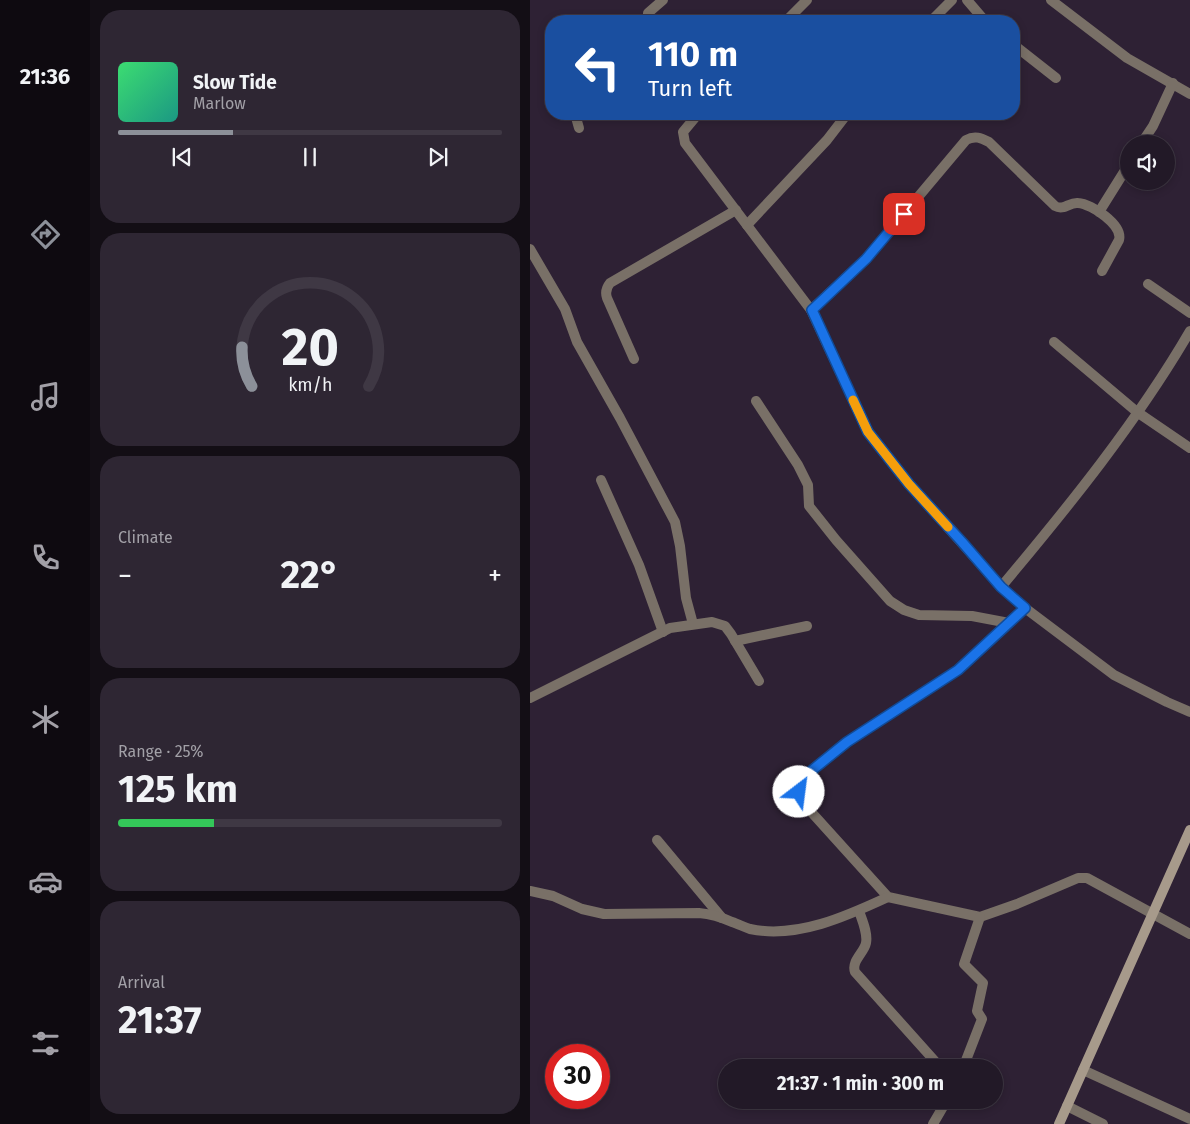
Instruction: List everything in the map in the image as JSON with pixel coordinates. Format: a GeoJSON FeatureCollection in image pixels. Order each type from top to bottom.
{"type":"FeatureCollection","features":[{"type":"Feature","properties":{"kind":"street"},"geometry":{"type":"LineString","coordinates":[[648,15],[663,0]]}},
{"type":"Feature","properties":{"kind":"street"},"geometry":{"type":"LineString","coordinates":[[792,15],[807,0]]}},
{"type":"Feature","properties":{"kind":"street"},"geometry":{"type":"LineString","coordinates":[[937,15],[952,0]]}},
{"type":"Feature","properties":{"kind":"street"},"geometry":{"type":"LineString","coordinates":[[967,0],[980,15]]}},
{"type":"Feature","properties":{"kind":"street"},"geometry":{"type":"LineString","coordinates":[[1051,0],[1127,58],[1190,94]]}},
{"type":"Feature","properties":{"kind":"street"},"geometry":{"type":"LineString","coordinates":[[1020,50],[1056,78]]}},
{"type":"Feature","properties":{"kind":"street"},"geometry":{"type":"LineString","coordinates":[[1148,135],[1173,84]]}},
{"type":"Feature","properties":{"kind":"street"},"geometry":{"type":"LineString","coordinates":[[576,120],[578,128]]}},
{"type":"Feature","properties":{"kind":"street"},"geometry":{"type":"LineString","coordinates":[[692,120],[684,129],[683,138],[812,310],[868,432],[909,484],[1001,587],[1025,608],[1114,675],[1190,712]]}},
{"type":"Feature","properties":{"kind":"street"},"geometry":{"type":"LineString","coordinates":[[747,224],[826,140],[842,120]]}},
{"type":"Feature","properties":{"kind":"street"},"geometry":{"type":"LineString","coordinates":[[812,310],[866,259],[966,140],[971,138],[979,137],[989,142],[1055,206],[1064,208],[1077,203],[1091,207],[1118,230],[1120,236],[1102,271]]}},
{"type":"Feature","properties":{"kind":"street"},"geometry":{"type":"LineString","coordinates":[[1099,212],[1120,178]]}},
{"type":"Feature","properties":{"kind":"street"},"geometry":{"type":"LineString","coordinates":[[634,359],[605,293],[606,288],[610,283],[736,210]]}},
{"type":"Feature","properties":{"kind":"street"},"geometry":{"type":"LineString","coordinates":[[530,248],[565,309],[577,342],[675,522],[680,546],[686,598],[692,624]]}},
{"type":"Feature","properties":{"kind":"street"},"geometry":{"type":"LineString","coordinates":[[1148,284],[1190,313]]}},
{"type":"Feature","properties":{"kind":"street"},"geometry":{"type":"LineString","coordinates":[[1001,587],[1061,514],[1137,412],[1190,331]]}},
{"type":"Feature","properties":{"kind":"street"},"geometry":{"type":"LineString","coordinates":[[1054,342],[1137,412],[1190,448]]}},
{"type":"Feature","properties":{"kind":"street"},"geometry":{"type":"LineString","coordinates":[[756,400],[798,464],[808,485],[809,506],[846,553],[890,601],[904,610],[920,615],[972,616],[1009,623]]}},
{"type":"Feature","properties":{"kind":"street"},"geometry":{"type":"LineString","coordinates":[[601,480],[633,549],[663,632]]}},
{"type":"Feature","properties":{"kind":"street"},"geometry":{"type":"LineString","coordinates":[[1025,608],[958,670],[847,742],[800,780],[799,792],[804,804],[888,897],[980,916],[1018,904],[1078,878],[1087,878],[1190,934]]}},
{"type":"Feature","properties":{"kind":"street"},"geometry":{"type":"LineString","coordinates":[[531,695],[670,628],[712,622],[725,626],[759,682]]}},
{"type":"Feature","properties":{"kind":"street"},"geometry":{"type":"LineString","coordinates":[[735,641],[807,626]]}},
{"type":"Feature","properties":{"kind":"street"},"geometry":{"type":"LineString","coordinates":[[1059,1124],[1190,830]]}},
{"type":"Feature","properties":{"kind":"street"},"geometry":{"type":"LineString","coordinates":[[657,840],[723,918]]}},
{"type":"Feature","properties":{"kind":"street"},"geometry":{"type":"LineString","coordinates":[[530,891],[553,896],[582,909],[604,914],[699,913],[723,918],[750,929],[780,931],[806,928],[859,911],[888,897]]}},
{"type":"Feature","properties":{"kind":"street"},"geometry":{"type":"LineString","coordinates":[[859,911],[866,943],[854,964],[855,972],[933,1059]]}},
{"type":"Feature","properties":{"kind":"street"},"geometry":{"type":"LineString","coordinates":[[966,1059],[982,1019],[977,1011],[983,983],[964,964],[980,916]]}},
{"type":"Feature","properties":{"kind":"street"},"geometry":{"type":"LineString","coordinates":[[1083,1070],[1190,1119]]}},
{"type":"Feature","properties":{"kind":"street"},"geometry":{"type":"LineString","coordinates":[[1067,1106],[1103,1124]]}},
{"type":"Feature","properties":{"kind":"street"},"geometry":{"type":"LineString","coordinates":[[934,1124],[942,1109]]}},
{"type":"Feature","properties":{"kind":"slow traffic"},"geometry":{"type":"LineString","coordinates":[[853,400],[868,432],[909,484],[948,527]]}},
{"type":"Feature","properties":{"kind":"route"},"geometry":{"type":"LineString","coordinates":[[799,792],[800,780],[835,751],[958,670],[1025,608],[1001,587],[909,484],[868,432],[812,310],[866,259],[904,214]]}}]}
